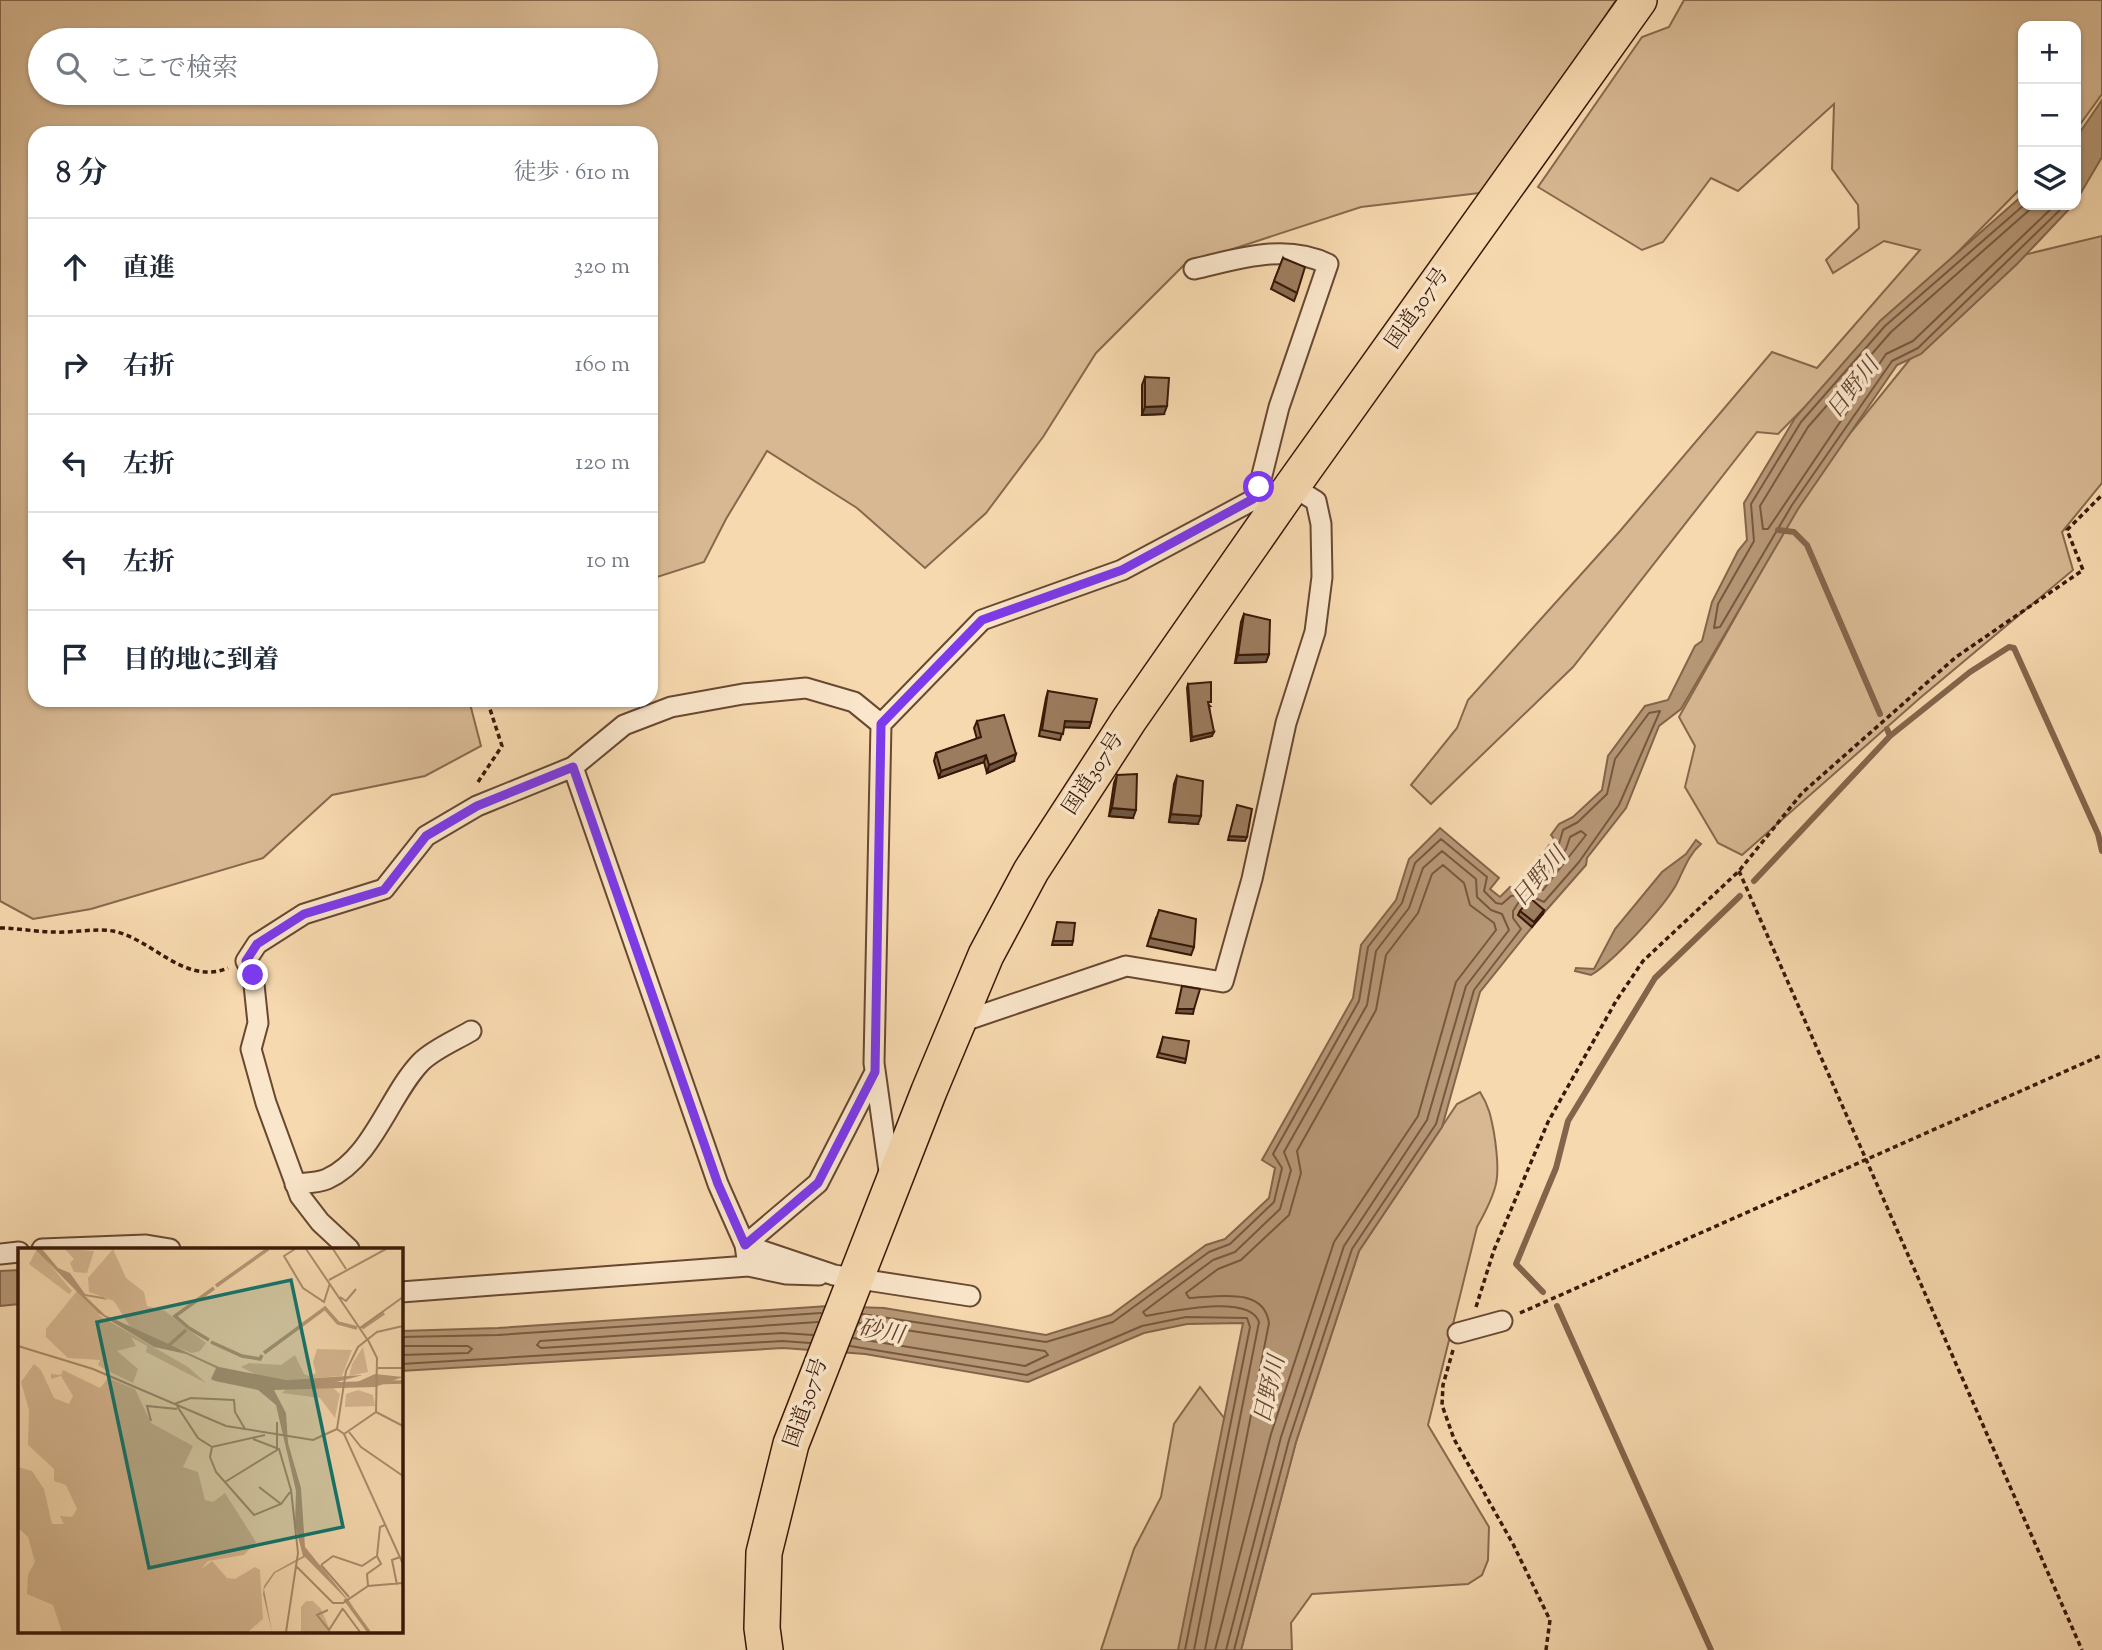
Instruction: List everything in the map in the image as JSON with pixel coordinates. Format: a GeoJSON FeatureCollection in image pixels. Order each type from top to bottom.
{"type":"FeatureCollection","features":[{"type":"Feature","properties":{"kind":"highway","name":"国道307号"},"geometry":{"type":"LineString","coordinates":[[765,1650],[762,1628],[764,1553],[791,1444],[846,1284],[891,1186],[986,955],[1031,871],[1274,498],[1639,0]]}},
{"type":"Feature","properties":{"kind":"street"},"geometry":{"type":"LineString","coordinates":[[1194,270],[1264,253],[1317,259],[1328,264],[1301,337],[1259,487],[1274,498]]}},
{"type":"Feature","properties":{"kind":"street"},"geometry":{"type":"LineString","coordinates":[[891,1186],[875,1072],[881,724],[982,620],[1122,570],[1274,498],[1316,501],[1321,524],[1322,577],[1315,632],[1286,723],[1252,880],[1223,982],[1126,966],[958,1023]]}},
{"type":"Feature","properties":{"kind":"street"},"geometry":{"type":"LineString","coordinates":[[348,1248],[320,1222],[300,1196],[266,1103],[251,1049],[258,1023],[253,975],[246,961],[257,944],[304,914],[384,890],[426,836],[477,806],[573,767],[624,725],[671,707],[743,694],[806,688],[854,702],[881,724]]}},
{"type":"Feature","properties":{"kind":"street"},"geometry":{"type":"LineString","coordinates":[[573,767],[718,1184],[745,1245],[748,1266]]}},
{"type":"Feature","properties":{"kind":"street"},"geometry":{"type":"LineString","coordinates":[[295,1184],[327,1179],[351,1160],[379,1129],[397,1095],[422,1061],[471,1031]]}},
{"type":"Feature","properties":{"kind":"street"},"geometry":{"type":"LineString","coordinates":[[745,1245],[818,1183],[875,1072]]}},
{"type":"Feature","properties":{"kind":"street"},"geometry":{"type":"LineString","coordinates":[[69,1248],[146,1245],[164,1248]]}},
{"type":"Feature","properties":{"kind":"street"},"geometry":{"type":"LineString","coordinates":[[745,1245],[846,1284]]}},
{"type":"Feature","properties":{"kind":"street"},"geometry":{"type":"LineString","coordinates":[[0,1254],[18,1252]]}},
{"type":"Feature","properties":{"kind":"street"},"geometry":{"type":"LineString","coordinates":[[402,1292],[748,1266],[846,1284],[897,1282],[970,1296]]}},
{"type":"Feature","properties":{"kind":"street"},"geometry":{"type":"LineString","coordinates":[[1458,1333],[1502,1321]]}},
{"type":"Feature","properties":{"kind":"path"},"geometry":{"type":"LineString","coordinates":[[1546,1650],[1550,1620],[1513,1544],[1454,1438],[1443,1405],[1443,1385],[1458,1333],[1475,1310],[1494,1250],[1548,1122],[1616,1000],[1643,961],[1739,871],[1802,793],[1956,657],[2083,569],[2067,530],[2102,495]]}},
{"type":"Feature","properties":{"kind":"path"},"geometry":{"type":"LineString","coordinates":[[477,806],[478,782],[502,746],[489,707]]}},
{"type":"Feature","properties":{"kind":"path"},"geometry":{"type":"LineString","coordinates":[[1739,871],[2082,1650]]}},
{"type":"Feature","properties":{"kind":"path"},"geometry":{"type":"LineString","coordinates":[[0,928],[51,932],[113,931],[142,942],[177,965],[200,971],[223,970],[246,961]]}},
{"type":"Feature","properties":{"kind":"path"},"geometry":{"type":"LineString","coordinates":[[1502,1321],[2102,1055]]}},
{"type":"Feature","properties":{"kind":"shaded area"},"geometry":{"type":"Polygon","coordinates":[[[0,0],[1616,0],[1488,192],[1361,207],[1184,265],[1096,353],[1043,437],[986,513],[925,568],[857,508],[767,451],[704,562],[658,577],[658,126],[28,126],[28,707],[471,707],[481,746],[425,776],[332,795],[263,858],[91,909],[33,919],[0,901],[0,0]]]}},
{"type":"Feature","properties":{"kind":"shaded area"},"geometry":{"type":"Polygon","coordinates":[[[1684,0],[2102,0],[2102,94],[2081,123],[2081,21],[2018,21],[2018,191],[1778,434],[1757,432],[1573,667],[1431,804],[1411,785],[1457,728],[1468,700],[1620,531],[1772,352],[1817,368],[1920,250],[1884,241],[1833,273],[1826,260],[1859,228],[1858,205],[1832,169],[1834,104],[1738,191],[1711,178],[1663,242],[1642,250],[1538,187],[1642,37],[1669,27],[1684,0]]]}},
{"type":"Feature","properties":{"kind":"shaded area"},"geometry":{"type":"Polygon","coordinates":[[[2102,236],[2102,483],[2062,532],[2073,570],[1920,698],[1742,855],[1718,843],[1685,787],[1695,746],[1679,717],[1813,479],[1915,353],[2015,257],[2102,236]]]}},
{"type":"Feature","properties":{"kind":"shaded area"},"geometry":{"type":"Polygon","coordinates":[[[1480,1092],[1486,1102],[1494,1133],[1496,1182],[1490,1202],[1477,1227],[1428,1425],[1489,1527],[1488,1560],[1482,1575],[1468,1584],[1312,1594],[1291,1623],[1292,1650],[1241,1650],[1296,1442],[1359,1251],[1457,1104],[1480,1092]]]}},
{"type":"Feature","properties":{"kind":"shaded area"},"geometry":{"type":"Polygon","coordinates":[[[1200,1387],[1235,1432],[1194,1650],[1101,1650],[1134,1549],[1161,1497],[1174,1424],[1200,1387]]]}},
{"type":"Feature","properties":{"kind":"water"},"geometry":{"type":"Polygon","coordinates":[[[2102,100],[2102,157],[2081,193],[2081,147],[2081,131],[2102,100]]]}},
{"type":"Feature","properties":{"kind":"water"},"geometry":{"type":"Polygon","coordinates":[[[2018,199],[2018,210],[2068,210],[2017,264],[1921,354],[1897,365],[1798,509],[1681,709],[1659,726],[1626,808],[1587,858],[1586,865],[1543,914],[1519,915],[1532,927],[1480,992],[1442,1127],[1359,1251],[1296,1442],[1241,1650],[1178,1650],[1243,1323],[1187,1324],[1144,1333],[1028,1382],[865,1354],[783,1348],[402,1371],[402,1331],[498,1328],[828,1306],[884,1308],[1046,1335],[1111,1315],[1206,1245],[1225,1239],[1269,1198],[1275,1168],[1262,1160],[1353,998],[1361,945],[1396,900],[1409,859],[1440,828],[1499,878],[1490,889],[1500,897],[1510,887],[1514,889],[1554,839],[1551,835],[1559,824],[1573,817],[1602,790],[1608,756],[1645,706],[1668,700],[1695,646],[1702,641],[1712,602],[1738,551],[1747,540],[1744,503],[1795,418],[1880,321],[2018,199]]]}},
{"type":"Feature","properties":{"kind":"water"},"geometry":{"type":"Polygon","coordinates":[[[1696,840],[1701,844],[1689,858],[1676,885],[1637,934],[1591,975],[1575,971],[1576,968],[1594,969],[1615,929],[1662,872],[1686,854],[1696,840]]]}},
{"type":"Feature","properties":{"kind":"water"},"geometry":{"type":"Polygon","coordinates":[[[18,1270],[18,1304],[0,1306],[0,1271],[18,1270]]]}},
{"type":"Feature","properties":{"kind":"building"},"geometry":{"type":"Polygon","coordinates":[[[1283,258],[1305,267],[1297,293],[1274,281],[1283,258]]]}},
{"type":"Feature","properties":{"kind":"building"},"geometry":{"type":"Polygon","coordinates":[[[1145,377],[1169,378],[1167,406],[1145,407],[1145,377]]]}},
{"type":"Feature","properties":{"kind":"building"},"geometry":{"type":"Polygon","coordinates":[[[1244,614],[1270,620],[1269,654],[1238,655],[1244,614]]]}},
{"type":"Feature","properties":{"kind":"building"},"geometry":{"type":"Polygon","coordinates":[[[1211,682],[1211,702],[1208,702],[1214,732],[1192,737],[1188,684],[1211,682]]]}},
{"type":"Feature","properties":{"kind":"building"},"geometry":{"type":"Polygon","coordinates":[[[1048,691],[1097,699],[1091,722],[1065,721],[1063,734],[1042,730],[1048,691]]]}},
{"type":"Feature","properties":{"kind":"building"},"geometry":{"type":"Polygon","coordinates":[[[1004,715],[1016,754],[989,765],[986,755],[941,771],[936,753],[981,737],[977,721],[1004,715]]]}},
{"type":"Feature","properties":{"kind":"building"},"geometry":{"type":"Polygon","coordinates":[[[1137,774],[1136,810],[1112,808],[1117,775],[1137,774]]]}},
{"type":"Feature","properties":{"kind":"building"},"geometry":{"type":"Polygon","coordinates":[[[1177,776],[1203,781],[1201,816],[1171,814],[1177,776]]]}},
{"type":"Feature","properties":{"kind":"building"},"geometry":{"type":"Polygon","coordinates":[[[1237,805],[1252,809],[1247,837],[1229,836],[1237,805]]]}},
{"type":"Feature","properties":{"kind":"building"},"geometry":{"type":"Polygon","coordinates":[[[1530,898],[1544,910],[1534,922],[1520,911],[1530,898]]]}},
{"type":"Feature","properties":{"kind":"building"},"geometry":{"type":"Polygon","coordinates":[[[1159,910],[1196,919],[1194,947],[1150,938],[1159,910]]]}},
{"type":"Feature","properties":{"kind":"building"},"geometry":{"type":"Polygon","coordinates":[[[1057,922],[1075,923],[1073,941],[1053,941],[1057,922]]]}},
{"type":"Feature","properties":{"kind":"building"},"geometry":{"type":"Polygon","coordinates":[[[1182,986],[1200,989],[1194,1009],[1177,1009],[1182,986]]]}},
{"type":"Feature","properties":{"kind":"building"},"geometry":{"type":"Polygon","coordinates":[[[1163,1037],[1189,1041],[1186,1059],[1159,1053],[1163,1037]]]}},
{"type":"Feature","properties":{"kind":"waterway"},"geometry":{"type":"LineString","coordinates":[[1778,530],[1794,532],[1807,545],[1880,714]]}},
{"type":"Feature","properties":{"kind":"waterway"},"geometry":{"type":"LineString","coordinates":[[1890,736],[1970,672],[2009,647],[2014,648],[2098,834],[2102,851]]}},
{"type":"Feature","properties":{"kind":"waterway"},"geometry":{"type":"LineString","coordinates":[[1754,881],[1890,736],[1887,729]]}},
{"type":"Feature","properties":{"kind":"waterway"},"geometry":{"type":"LineString","coordinates":[[1543,1292],[1516,1264],[1556,1168],[1568,1121],[1655,978],[1740,896]]}},
{"type":"Feature","properties":{"kind":"waterway"},"geometry":{"type":"LineString","coordinates":[[1557,1306],[1711,1650]]}},
{"type":"Feature","properties":{"kind":"route"},"geometry":{"type":"LineString","coordinates":[[253,975],[246,961],[257,944],[304,914],[384,890],[426,836],[477,806],[573,767],[718,1184],[745,1245],[818,1183],[875,1072],[881,724],[916,684],[982,620],[1122,570],[1220,519],[1253,499],[1259,487]]}},
{"type":"Feature","properties":{"kind":"water label","name":"日野川"},"geometry":{"type":"Point","coordinates":[1854,389]}},
{"type":"Feature","properties":{"kind":"water label","name":"日野川"},"geometry":{"type":"Point","coordinates":[1540,878]}},
{"type":"Feature","properties":{"kind":"water label","name":"砂川"},"geometry":{"type":"Point","coordinates":[881,1333]}},
{"type":"Feature","properties":{"kind":"water label","name":"日野川"},"geometry":{"type":"Point","coordinates":[1271,1390]}}]}
